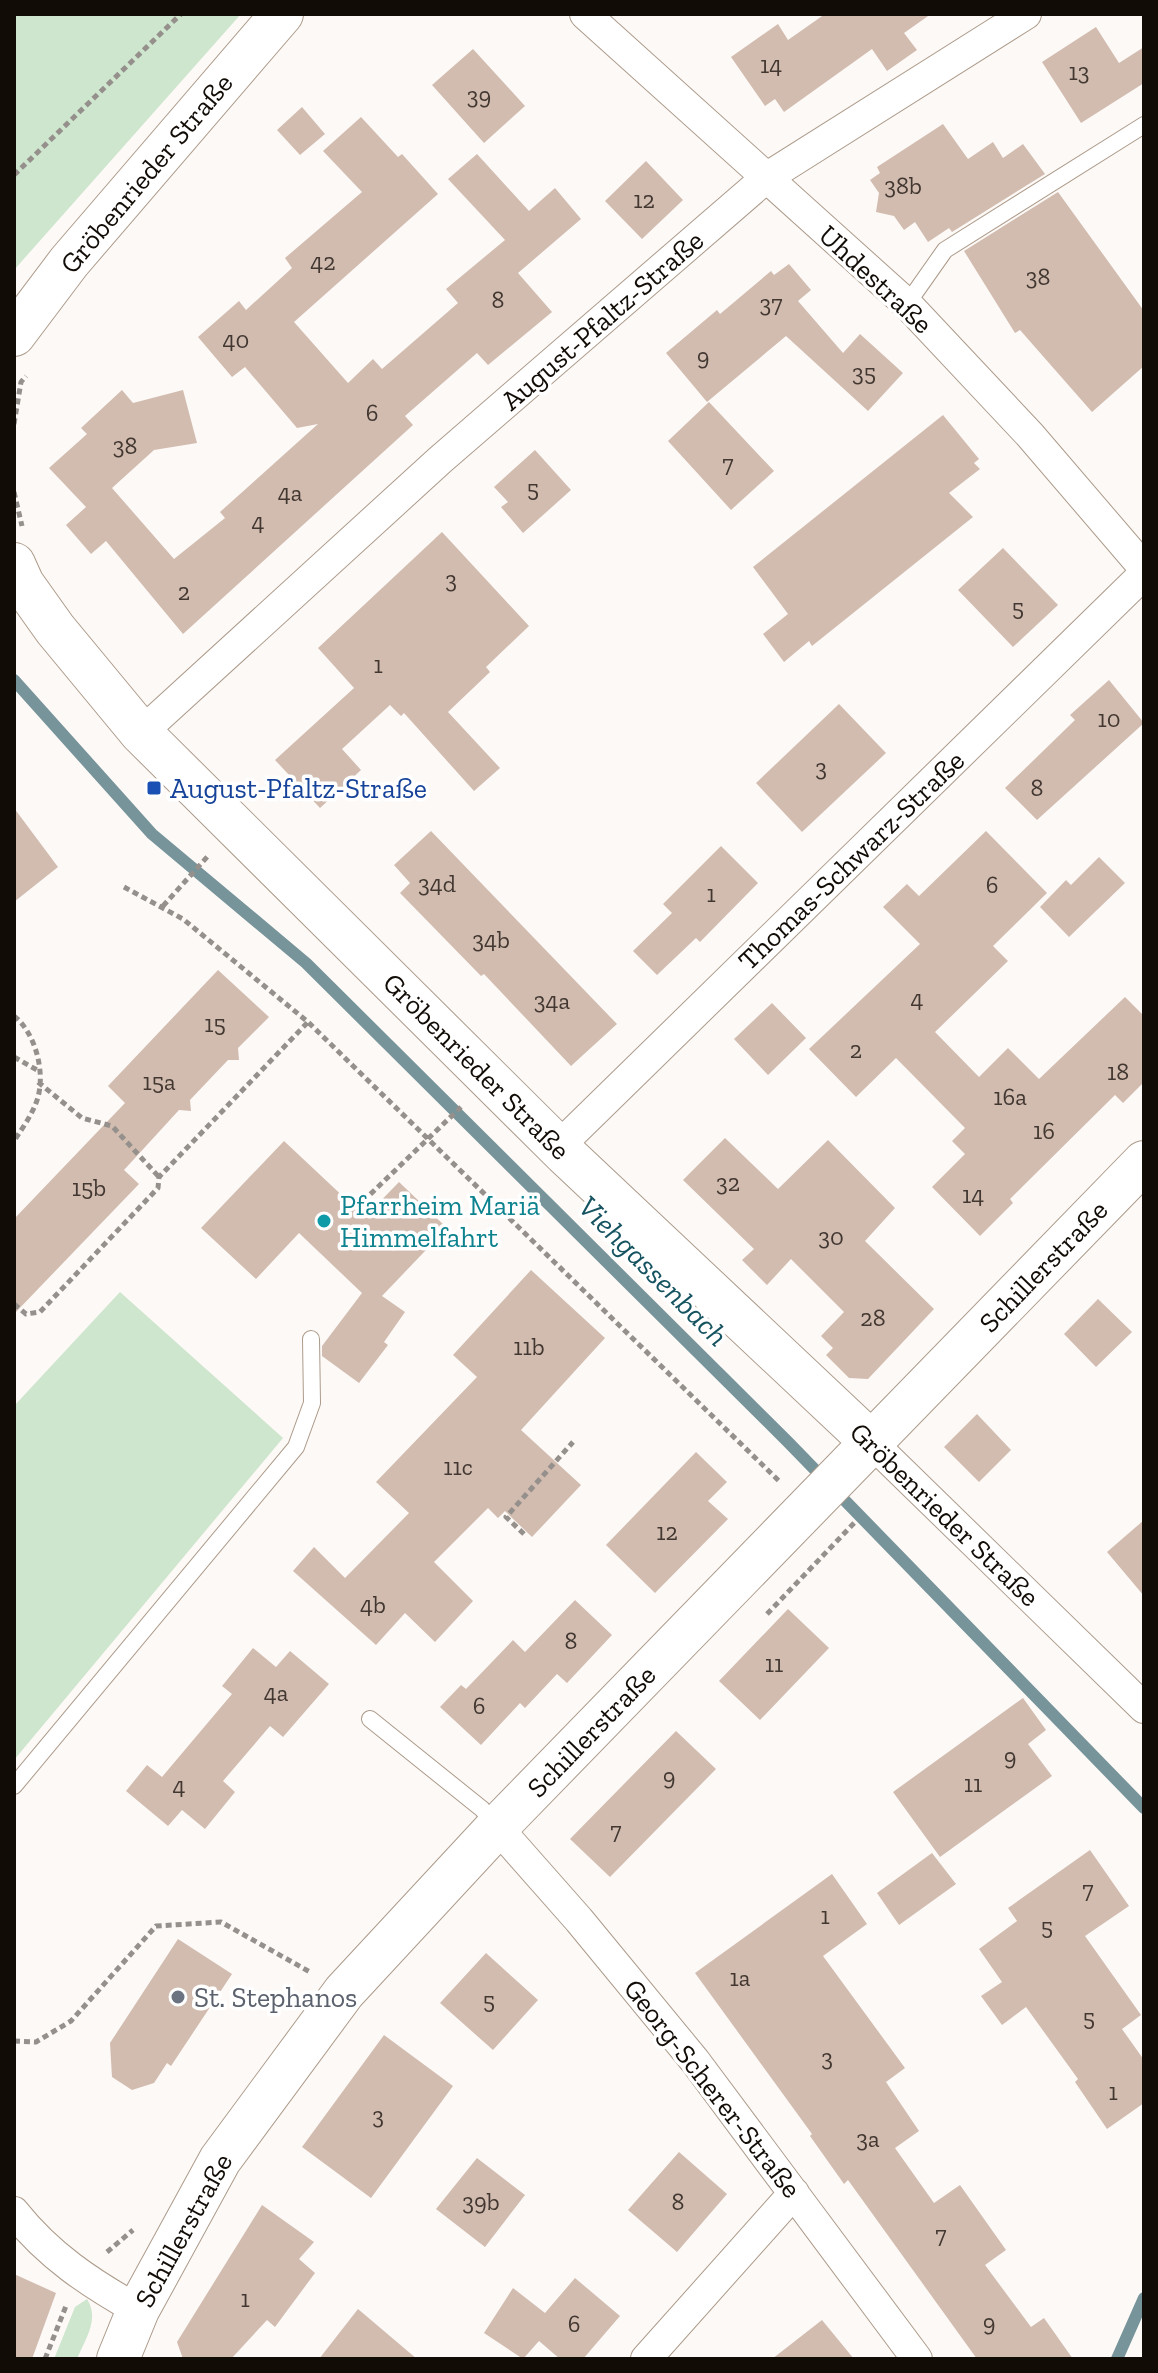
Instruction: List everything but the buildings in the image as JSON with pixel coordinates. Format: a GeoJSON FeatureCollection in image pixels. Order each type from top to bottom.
{"type":"FeatureCollection","features":[{"type":"Feature","properties":{"kind":"street","name":"Gröbenrieder Straße"},"geometry":{"type":"LineString","coordinates":[[14,335],[69,262],[282,14]]}},
{"type":"Feature","properties":{"kind":"street","name":"Uhdestraße"},"geometry":{"type":"LineString","coordinates":[[585,14],[907,304],[1030,435],[1144,568]]}},
{"type":"Feature","properties":{"kind":"street","name":"August-Pfaltz-Straße"},"geometry":{"type":"LineString","coordinates":[[141,733],[440,460],[766,178],[1026,14]]}},
{"type":"Feature","properties":{"kind":"street","name":"Gröbenrieder Straße"},"geometry":{"type":"LineString","coordinates":[[14,564],[23,584],[55,629],[141,733],[559,1146],[860,1453],[1144,1708]]}},
{"type":"Feature","properties":{"kind":"street","name":"Thomas-Schwarz-Straße"},"geometry":{"type":"LineString","coordinates":[[559,1146],[1144,574]]}},
{"type":"Feature","properties":{"kind":"street","name":"Schillerstraße"},"geometry":{"type":"LineString","coordinates":[[127,2343],[220,2160],[344,1992],[800,1495],[860,1453],[1144,1162]]}},
{"type":"Feature","properties":{"kind":"street","name":"Georg-Scherer-Straße"},"geometry":{"type":"LineString","coordinates":[[497,1827],[677,2039],[917,2359]]}},
{"type":"Feature","properties":{"kind":"street"},"geometry":{"type":"LineString","coordinates":[[646,2359],[794,2193]]}},
{"type":"Feature","properties":{"kind":"street"},"geometry":{"type":"LineString","coordinates":[[14,2212],[32,2235],[79,2276],[127,2343]]}},
{"type":"Feature","properties":{"kind":"lane"},"geometry":{"type":"LineString","coordinates":[[907,304],[945,250],[1144,125]]}},
{"type":"Feature","properties":{"kind":"lane"},"geometry":{"type":"LineString","coordinates":[[14,1786],[296,1447],[312,1403],[311,1339]]}},
{"type":"Feature","properties":{"kind":"lane"},"geometry":{"type":"LineString","coordinates":[[370,1719],[482,1809],[497,1827]]}},
{"type":"Feature","properties":{"kind":"path"},"geometry":{"type":"LineString","coordinates":[[14,175],[181,14]]}},
{"type":"Feature","properties":{"kind":"path"},"geometry":{"type":"LineString","coordinates":[[163,906],[211,853]]}},
{"type":"Feature","properties":{"kind":"path"},"geometry":{"type":"LineString","coordinates":[[124,887],[163,906],[308,1022],[800,1495]]}},
{"type":"Feature","properties":{"kind":"path"},"geometry":{"type":"LineString","coordinates":[[14,1016],[26,1025],[38,1056],[38,1100],[14,1141]]}},
{"type":"Feature","properties":{"kind":"path"},"geometry":{"type":"LineString","coordinates":[[14,1304],[26,1314],[40,1312],[158,1188],[159,1177],[308,1022]]}},
{"type":"Feature","properties":{"kind":"path"},"geometry":{"type":"LineString","coordinates":[[14,1057],[38,1070]]}},
{"type":"Feature","properties":{"kind":"path"},"geometry":{"type":"LineString","coordinates":[[38,1082],[82,1118],[112,1126],[159,1177]]}},
{"type":"Feature","properties":{"kind":"path"},"geometry":{"type":"LineString","coordinates":[[356,1208],[441,1127]]}},
{"type":"Feature","properties":{"kind":"path"},"geometry":{"type":"LineString","coordinates":[[524,1534],[506,1517],[573,1442]]}},
{"type":"Feature","properties":{"kind":"path"},"geometry":{"type":"LineString","coordinates":[[755,1624],[845,1536]]}},
{"type":"Feature","properties":{"kind":"path"},"geometry":{"type":"LineString","coordinates":[[14,2041],[36,2042],[71,2021],[156,1926],[221,1922],[312,1973]]}},
{"type":"Feature","properties":{"kind":"path"},"geometry":{"type":"LineString","coordinates":[[45,2359],[79,2276]]}},
{"type":"Feature","properties":{"kind":"green space"},"geometry":{"type":"Polygon","coordinates":[[[14,14],[241,14],[14,270],[14,14]]]}},
{"type":"Feature","properties":{"kind":"green space"},"geometry":{"type":"Polygon","coordinates":[[[120,1292],[283,1438],[14,1760],[14,1406],[120,1292]]]}},
{"type":"Feature","properties":{"kind":"green space"},"geometry":{"type":"Polygon","coordinates":[[[87,2299],[91,2306],[92,2322],[77,2359],[54,2359],[75,2307],[87,2299]]]}},
{"type":"Feature","properties":{"kind":"waterway","name":"Viehgassenbach"},"geometry":{"type":"LineString","coordinates":[[14,680],[152,834],[306,963],[788,1442],[1144,1808]]}},
{"type":"Feature","properties":{"kind":"waterway","name":"Viehgassenbach"},"geometry":{"type":"LineString","coordinates":[[1117,2359],[1144,2298]]}},
{"type":"Feature","properties":{"kind":"place","name":"August-Pfaltz-Straße"},"geometry":{"type":"Point","coordinates":[154,788]}},
{"type":"Feature","properties":{"kind":"place","name":"Pfarrheim Mariä Himmelfahrt"},"geometry":{"type":"Point","coordinates":[324,1221]}},
{"type":"Feature","properties":{"kind":"place","name":"St. Stephanos"},"geometry":{"type":"Point","coordinates":[178,1997]}}]}
